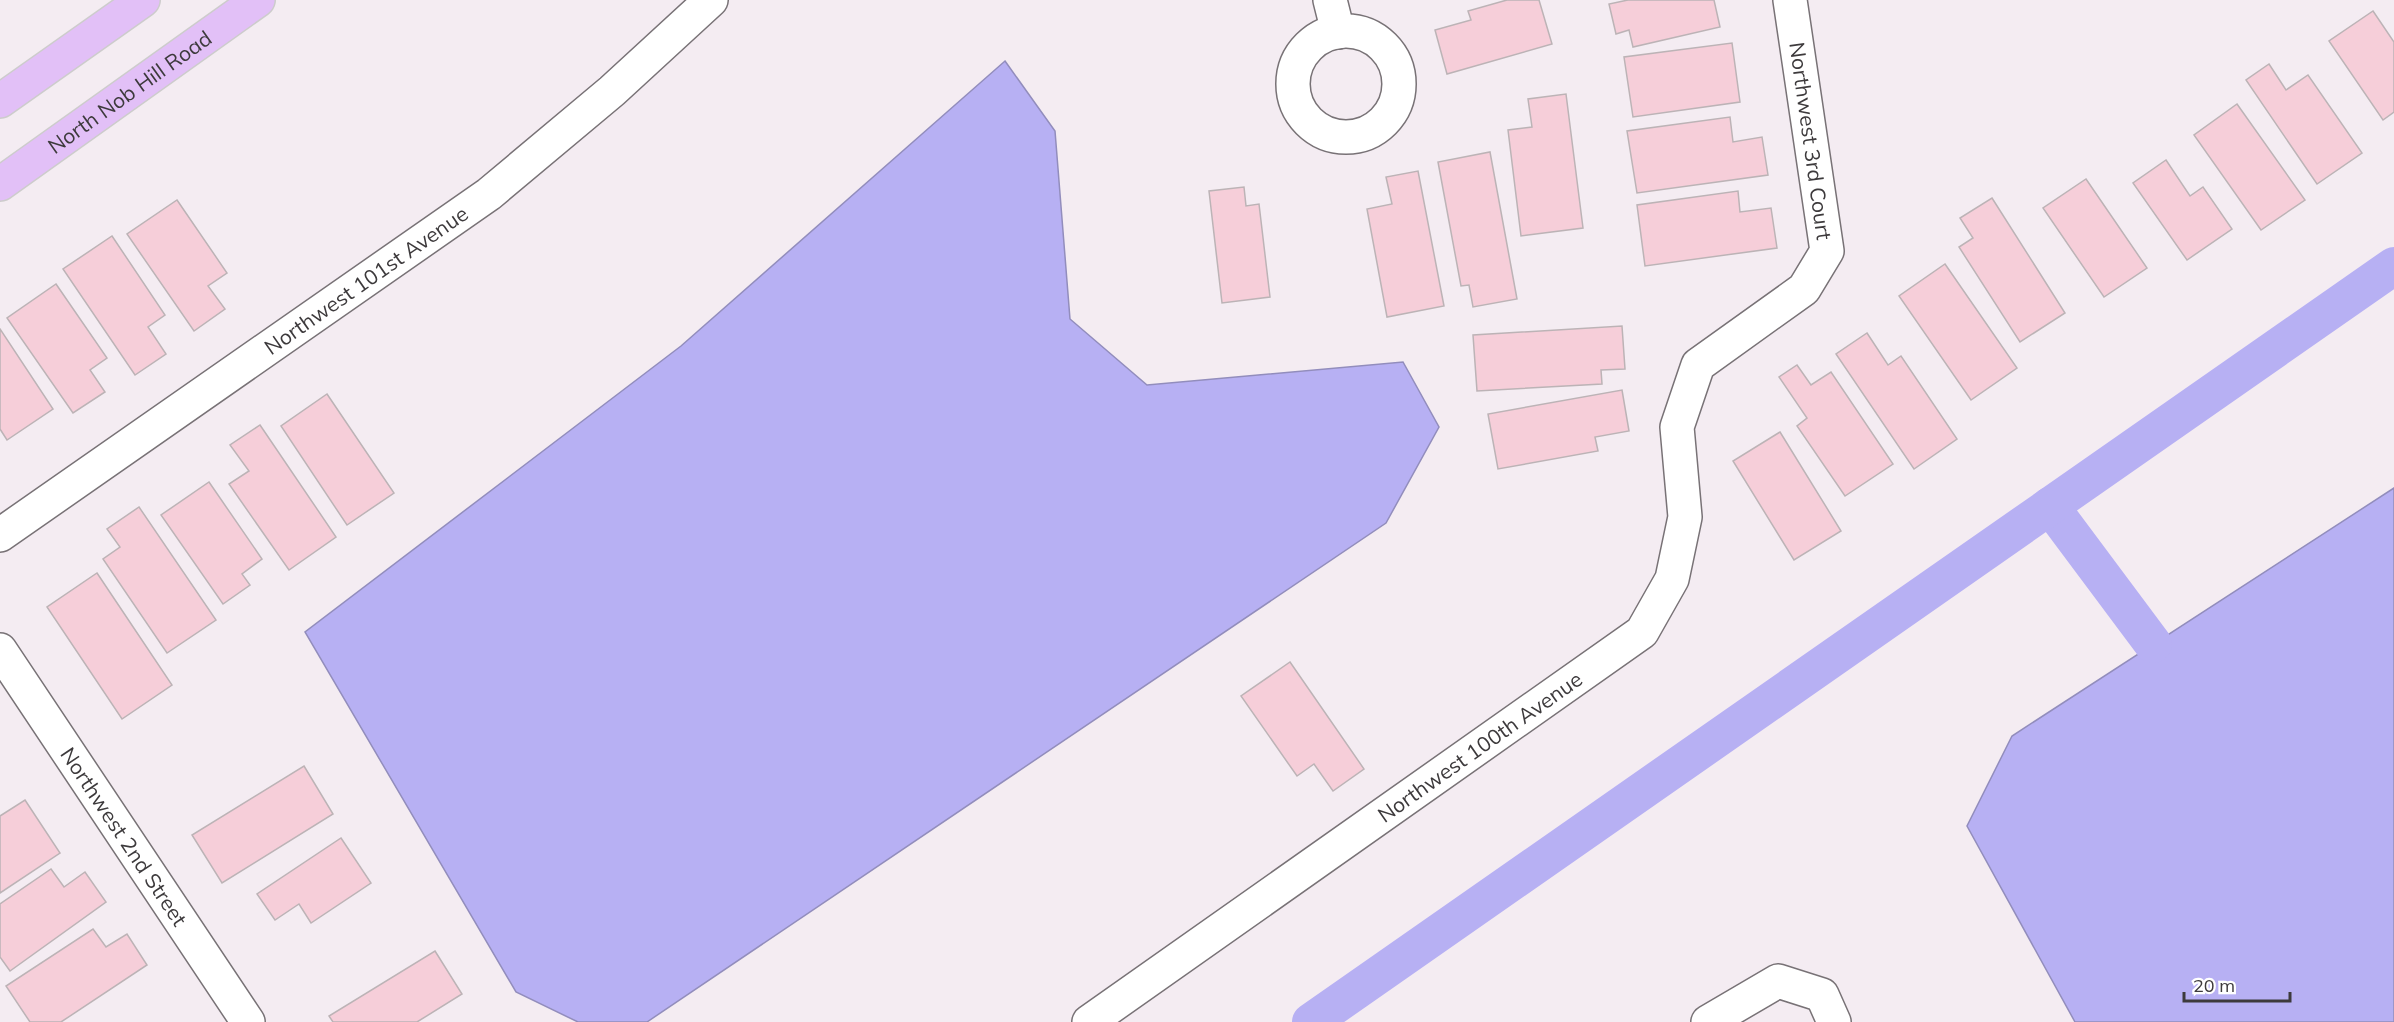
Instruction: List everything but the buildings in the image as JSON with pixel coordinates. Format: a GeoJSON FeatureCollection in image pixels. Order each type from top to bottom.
{"type":"FeatureCollection","features":[{"type":"Feature","properties":{"kind":"main road"},"geometry":{"type":"LineString","coordinates":[[0,101],[143,0]]}},
{"type":"Feature","properties":{"kind":"main road","name":"North Nob Hill Road"},"geometry":{"type":"LineString","coordinates":[[0,184],[258,0]]}},
{"type":"Feature","properties":{"kind":"street","name":"Northwest 101st Avenue"},"geometry":{"type":"LineString","coordinates":[[0,535],[489,194],[612,92],[711,0]]}},
{"type":"Feature","properties":{"kind":"street"},"geometry":{"type":"LineString","coordinates":[[1330,0],[1338,32]]}},
{"type":"Feature","properties":{"kind":"street","name":"Northwest 3rd Court"},"geometry":{"type":"LineString","coordinates":[[1698,364],[1804,289],[1827,251],[1791,0]]}},
{"type":"Feature","properties":{"kind":"street","name":"Northwest 100th Avenue"},"geometry":{"type":"LineString","coordinates":[[1089,1022],[1642,632],[1672,579],[1683,528],[1685,518],[1677,427],[1698,364]]}},
{"type":"Feature","properties":{"kind":"street","name":"Northwest 2nd Street"},"geometry":{"type":"LineString","coordinates":[[0,650],[248,1022]]}},
{"type":"Feature","properties":{"kind":"street"},"geometry":{"type":"LineString","coordinates":[[1708,1022],[1778,981],[1822,995],[1834,1022]]}},
{"type":"Feature","properties":{"kind":"shaded area"},"geometry":{"type":"Polygon","coordinates":[[[1005,61],[1055,131],[1070,319],[1147,385],[1403,362],[1439,427],[1386,523],[647,1022],[578,1022],[516,992],[305,632],[681,346],[1005,61]]]}},
{"type":"Feature","properties":{"kind":"shaded area"},"geometry":{"type":"Polygon","coordinates":[[[2394,488],[2394,1022],[2075,1022],[1967,826],[2012,736],[2394,488]]]}},
{"type":"Feature","properties":{"kind":"waterway"},"geometry":{"type":"LineString","coordinates":[[1311,1022],[2394,266]]}},
{"type":"Feature","properties":{"kind":"waterway"},"geometry":{"type":"LineString","coordinates":[[2050,506],[2153,644]]}}]}
